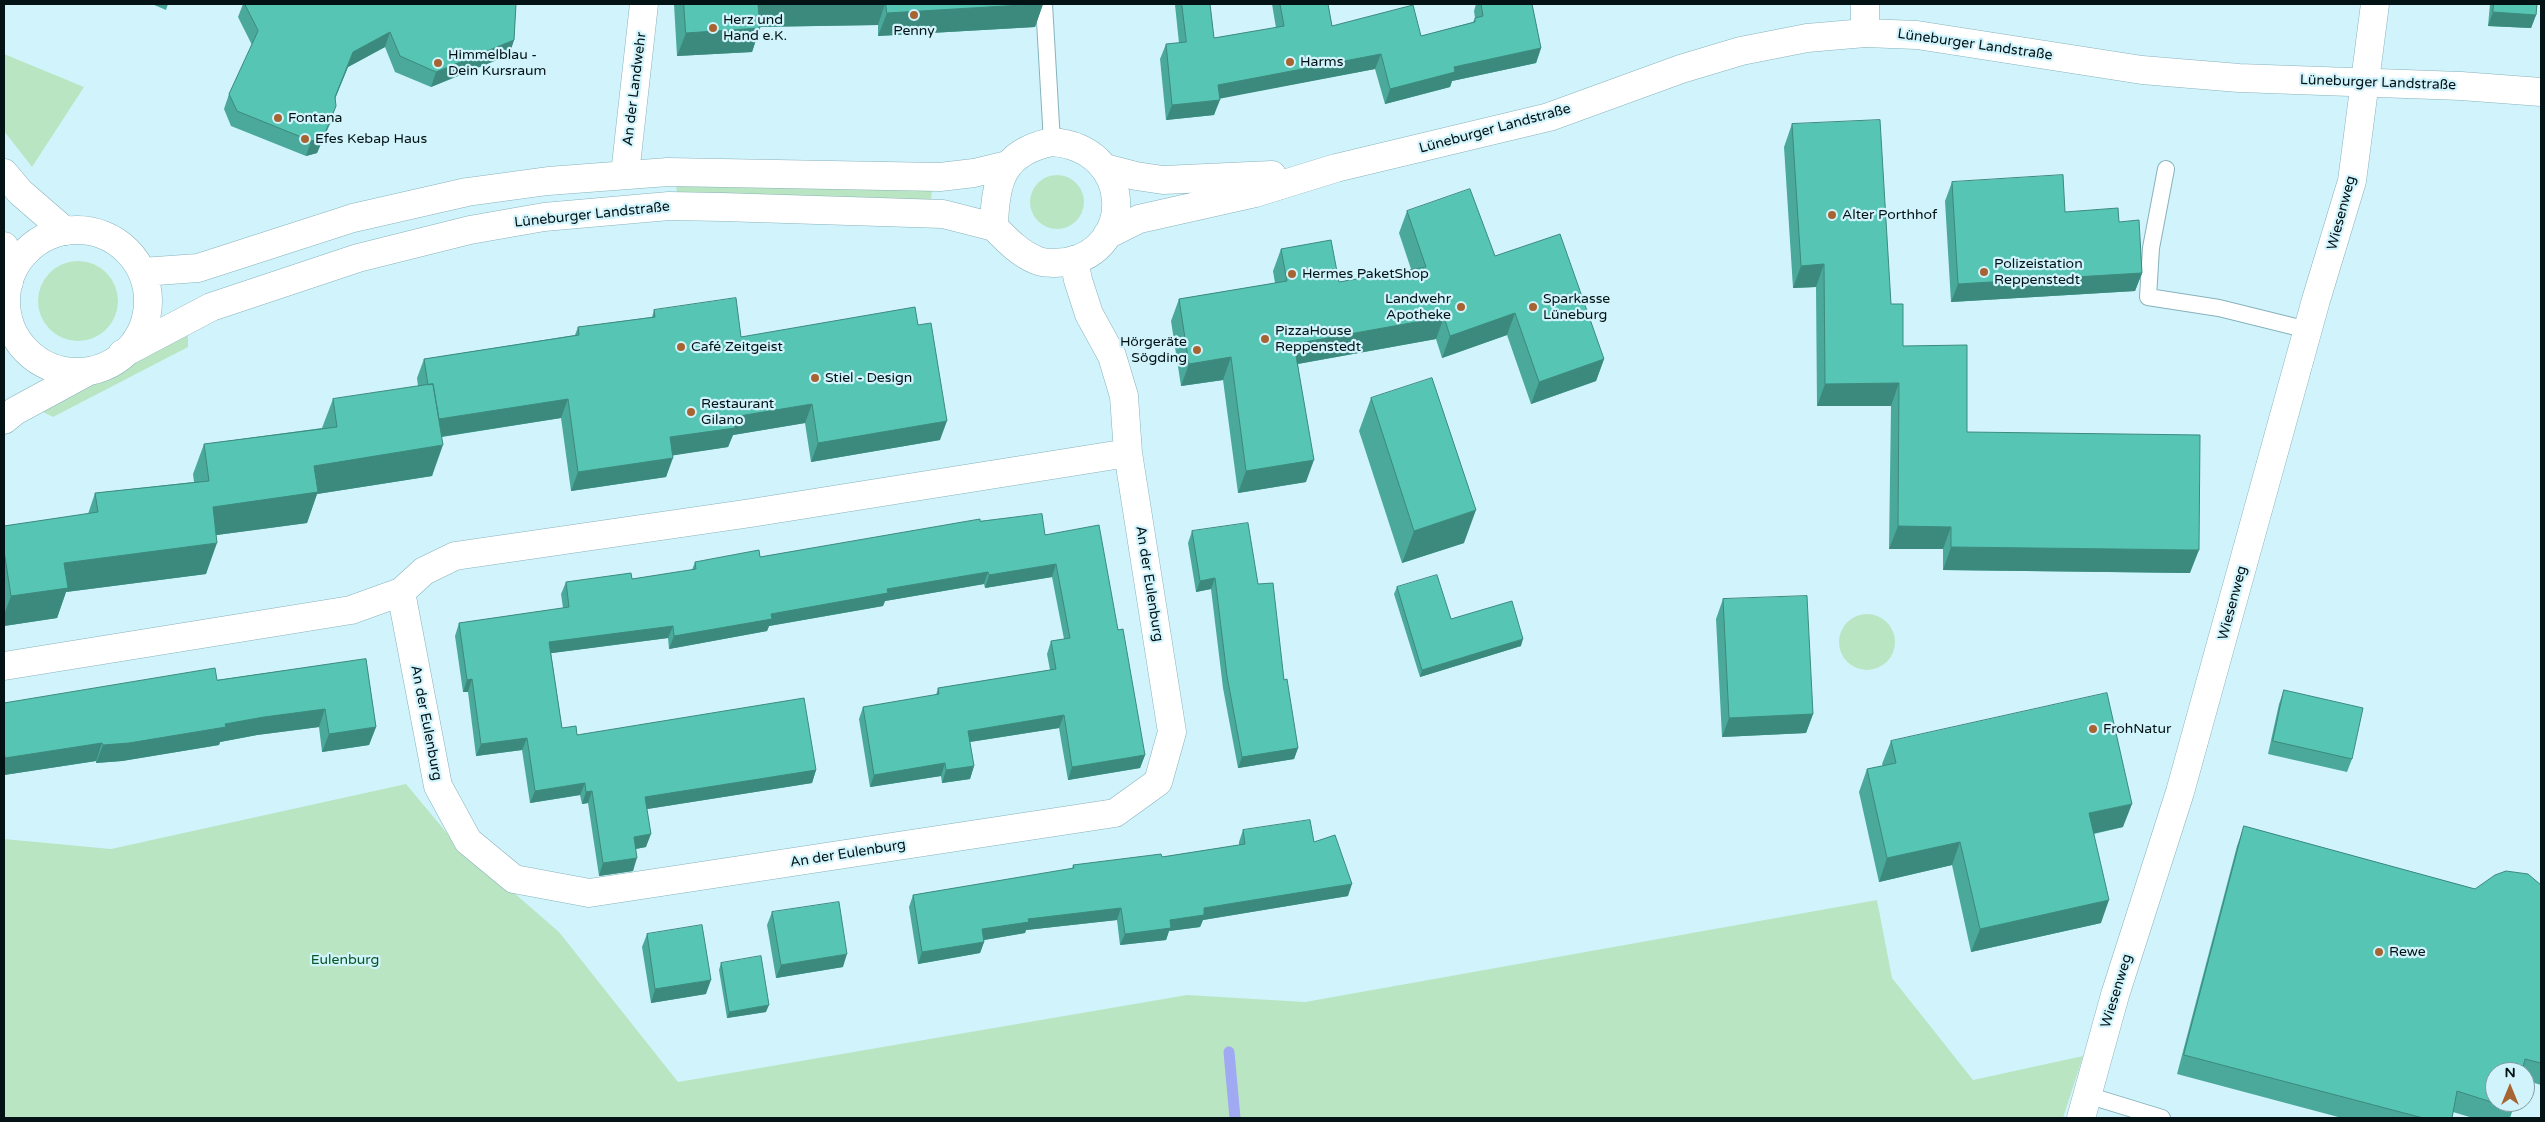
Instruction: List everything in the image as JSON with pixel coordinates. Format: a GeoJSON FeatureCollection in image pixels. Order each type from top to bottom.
{"type":"FeatureCollection","features":[{"type":"Feature","properties":{"kind":"main road","name":"An der Landwehr"},"geometry":{"type":"LineString","coordinates":[[625,174],[644,4]]}},
{"type":"Feature","properties":{"kind":"main road"},"geometry":{"type":"LineString","coordinates":[[1864,33],[1865,4]]}},
{"type":"Feature","properties":{"kind":"main road","name":"Wiesenweg"},"geometry":{"type":"LineString","coordinates":[[2084,1106],[2114,995],[2180,792],[2308,330],[2352,181],[2375,4]]}},
{"type":"Feature","properties":{"kind":"main road","name":"Lüneburger Landstraße"},"geometry":{"type":"LineString","coordinates":[[1107,235],[1138,220],[1255,193],[1336,168],[1549,117],[1681,68],[1741,51],[1807,38],[1864,33],[1917,35],[2142,70],[2239,78],[2366,84],[2453,85],[2541,92]]}},
{"type":"Feature","properties":{"kind":"main road"},"geometry":{"type":"LineString","coordinates":[[1052,142],[1067,143],[1082,148],[1095,156],[1105,168],[1113,184],[1116,201],[1114,218],[1107,235],[1093,250],[1074,260],[1056,263],[1038,261],[1021,253],[994,227],[997,184],[1007,165],[1020,153],[1035,145],[1052,142]]}},
{"type":"Feature","properties":{"kind":"main road"},"geometry":{"type":"LineString","coordinates":[[142,272],[198,268],[353,218],[467,192],[548,180],[668,172],[940,178],[974,173],[1007,165]]}},
{"type":"Feature","properties":{"kind":"main road","name":"Lüneburger Landstraße"},"geometry":{"type":"LineString","coordinates":[[1105,168],[1136,176],[1163,180],[1252,177],[1336,168]]}},
{"type":"Feature","properties":{"kind":"main road"},"geometry":{"type":"LineString","coordinates":[[4,173],[20,192],[65,231]]}},
{"type":"Feature","properties":{"kind":"main road","name":"Lüneburger Landstraße"},"geometry":{"type":"LineString","coordinates":[[122,354],[211,307],[358,258],[470,230],[544,217],[669,206],[722,207],[943,214],[994,227]]}},
{"type":"Feature","properties":{"kind":"main road"},"geometry":{"type":"LineString","coordinates":[[4,420],[15,411],[87,372],[108,365],[122,354],[138,339],[145,323],[149,306],[148,288],[142,272],[132,256],[119,243],[102,235],[84,230],[65,231],[46,237],[30,248],[17,263],[9,282]]}},
{"type":"Feature","properties":{"kind":"main road"},"geometry":{"type":"LineString","coordinates":[[4,246],[9,282],[7,306],[8,342],[22,345],[35,358],[51,367],[69,372],[87,372]]}},
{"type":"Feature","properties":{"kind":"main road","name":"An der Eulenburg"},"geometry":{"type":"LineString","coordinates":[[401,592],[438,786],[468,841],[514,879],[588,893],[1115,813],[1158,782],[1172,732],[1128,452],[1124,396],[1112,356],[1089,314],[1074,260]]}},
{"type":"Feature","properties":{"kind":"main road"},"geometry":{"type":"LineString","coordinates":[[4,666],[350,610],[401,592],[424,571],[455,556],[751,513],[1128,452]]}},
{"type":"Feature","properties":{"kind":"lane"},"geometry":{"type":"LineString","coordinates":[[1044,4],[1052,142]]}},
{"type":"Feature","properties":{"kind":"lane"},"geometry":{"type":"LineString","coordinates":[[2166,169],[2151,248],[2148,297],[2219,308],[2308,330]]}},
{"type":"Feature","properties":{"kind":"lane"},"geometry":{"type":"LineString","coordinates":[[2084,1106],[2162,1118]]}},
{"type":"Feature","properties":{"kind":"green space"},"geometry":{"type":"Polygon","coordinates":[[[4,54],[84,87],[32,167],[4,131],[4,54]]]}},
{"type":"Feature","properties":{"kind":"green space"},"geometry":{"type":"Polygon","coordinates":[[[1057,175],[1067,177],[1076,183],[1082,192],[1084,202],[1082,212],[1076,221],[1067,227],[1057,229],[1047,227],[1038,221],[1032,212],[1030,202],[1032,192],[1038,183],[1047,177],[1057,175]]]}},
{"type":"Feature","properties":{"kind":"green space"},"geometry":{"type":"Polygon","coordinates":[[[676,183],[932,189],[931,201],[677,194],[676,183]]]}},
{"type":"Feature","properties":{"kind":"green space"},"geometry":{"type":"Polygon","coordinates":[[[70,261],[86,261],[107,272],[118,293],[118,309],[107,330],[86,341],[70,341],[56,335],[44,323],[38,309],[38,293],[44,279],[56,267],[70,261]]]}},
{"type":"Feature","properties":{"kind":"green space"},"geometry":{"type":"Polygon","coordinates":[[[188,329],[188,347],[53,417],[41,411],[84,381],[99,381],[130,366],[134,358],[188,329]]]}},
{"type":"Feature","properties":{"kind":"green space"},"geometry":{"type":"Polygon","coordinates":[[[1867,614],[1878,616],[1887,622],[1893,631],[1895,642],[1893,653],[1887,662],[1878,668],[1867,670],[1856,668],[1847,662],[1841,653],[1839,642],[1841,631],[1847,622],[1856,616],[1867,614]]]}},
{"type":"Feature","properties":{"kind":"green space","name":"Eulenburg"},"geometry":{"type":"Polygon","coordinates":[[[406,784],[451,838],[559,932],[678,1082],[1187,995],[1305,1002],[1877,900],[1892,978],[1973,1080],[2083,1056],[2063,1118],[4,1118],[4,839],[111,849],[406,784]]]}},
{"type":"Feature","properties":{"kind":"building"},"geometry":{"type":"Polygon","coordinates":[[[245,4],[516,4],[514,40],[436,72],[400,56],[390,32],[353,52],[335,97],[336,106],[323,138],[311,141],[237,111],[229,94],[258,31],[245,4]]]}},
{"type":"Feature","properties":{"kind":"building"},"geometry":{"type":"Polygon","coordinates":[[[684,4],[758,4],[760,28],[686,33],[684,4]]]}},
{"type":"Feature","properties":{"kind":"building"},"geometry":{"type":"Polygon","coordinates":[[[886,4],[1039,4],[887,13],[886,4]]]}},
{"type":"Feature","properties":{"kind":"building"},"geometry":{"type":"Polygon","coordinates":[[[1182,4],[1210,4],[1214,38],[1284,26],[1280,4],[1328,4],[1332,26],[1413,5],[1421,36],[1475,22],[1475,18],[1483,16],[1481,4],[1532,4],[1541,48],[1454,67],[1455,72],[1390,89],[1381,54],[1218,85],[1220,100],[1172,105],[1166,44],[1186,42],[1182,4]]]}},
{"type":"Feature","properties":{"kind":"building"},"geometry":{"type":"Polygon","coordinates":[[[2494,4],[2537,4],[2536,15],[2493,12],[2494,4]]]}},
{"type":"Feature","properties":{"kind":"building"},"geometry":{"type":"Polygon","coordinates":[[[1880,120],[1891,304],[1903,304],[1903,346],[1967,345],[1967,432],[2200,435],[2199,550],[1951,547],[1951,527],[1898,526],[1899,383],[1825,384],[1824,264],[1801,266],[1792,124],[1880,120]]]}},
{"type":"Feature","properties":{"kind":"building"},"geometry":{"type":"Polygon","coordinates":[[[2063,175],[2065,212],[2118,208],[2119,222],[2139,220],[2142,273],[1958,284],[1952,182],[2063,175]]]}},
{"type":"Feature","properties":{"kind":"building"},"geometry":{"type":"Polygon","coordinates":[[[1470,189],[1495,256],[1560,234],[1604,359],[1539,382],[1515,313],[1450,336],[1444,317],[1294,344],[1314,460],[1246,471],[1231,357],[1189,364],[1179,299],[1287,281],[1281,249],[1331,240],[1339,282],[1426,267],[1407,211],[1470,189]]]}},
{"type":"Feature","properties":{"kind":"building"},"geometry":{"type":"Polygon","coordinates":[[[736,298],[741,337],[915,307],[918,325],[931,323],[947,421],[818,443],[812,404],[733,417],[735,428],[670,437],[673,458],[578,472],[568,399],[439,419],[433,384],[428,385],[424,359],[579,335],[578,327],[655,317],[654,310],[736,298]]]}},
{"type":"Feature","properties":{"kind":"building"},"geometry":{"type":"Polygon","coordinates":[[[1432,378],[1476,510],[1414,531],[1371,398],[1432,378]]]}},
{"type":"Feature","properties":{"kind":"building"},"geometry":{"type":"Polygon","coordinates":[[[433,384],[443,445],[314,466],[318,492],[213,507],[217,543],[64,563],[68,588],[11,596],[4,551],[4,526],[98,512],[95,493],[209,481],[204,444],[337,427],[333,399],[433,384]]]}},
{"type":"Feature","properties":{"kind":"building"},"geometry":{"type":"Polygon","coordinates":[[[1042,514],[1045,535],[1099,525],[1118,630],[1123,629],[1145,755],[1072,767],[1064,715],[968,731],[974,766],[946,770],[945,763],[874,775],[863,707],[939,694],[938,688],[1056,669],[1051,641],[1070,638],[1056,564],[989,575],[988,572],[887,589],[888,593],[771,614],[772,619],[674,636],[673,626],[549,642],[562,728],[576,726],[577,735],[804,698],[816,770],[645,797],[651,834],[634,837],[637,858],[603,863],[592,791],[586,792],[585,783],[535,791],[527,738],[481,744],[472,679],[467,680],[459,623],[569,607],[566,582],[631,573],[632,579],[696,569],[695,562],[759,550],[760,557],[980,519],[980,521],[1042,514]]]}},
{"type":"Feature","properties":{"kind":"building"},"geometry":{"type":"Polygon","coordinates":[[[1248,523],[1258,584],[1273,583],[1284,680],[1287,679],[1298,748],[1242,757],[1227,676],[1215,578],[1200,581],[1192,531],[1248,523]]]}},
{"type":"Feature","properties":{"kind":"building"},"geometry":{"type":"Polygon","coordinates":[[[1437,575],[1451,619],[1512,601],[1523,639],[1422,670],[1397,587],[1437,575]]]}},
{"type":"Feature","properties":{"kind":"building"},"geometry":{"type":"Polygon","coordinates":[[[1807,596],[1813,714],[1729,718],[1723,599],[1807,596]]]}},
{"type":"Feature","properties":{"kind":"building"},"geometry":{"type":"Polygon","coordinates":[[[366,659],[376,727],[329,734],[325,709],[264,717],[225,724],[226,727],[129,743],[103,745],[102,743],[5,758],[4,703],[215,668],[217,680],[366,659]]]}},
{"type":"Feature","properties":{"kind":"building"},"geometry":{"type":"Polygon","coordinates":[[[2284,690],[2363,708],[2352,759],[2273,741],[2284,690]]]}},
{"type":"Feature","properties":{"kind":"building"},"geometry":{"type":"Polygon","coordinates":[[[2107,693],[2132,804],[2089,813],[2109,900],[1980,929],[1960,842],[1887,858],[1867,769],[1896,763],[1891,741],[2107,693]]]}},
{"type":"Feature","properties":{"kind":"building"},"geometry":{"type":"Polygon","coordinates":[[[1310,820],[1314,842],[1335,835],[1352,884],[1204,908],[1204,915],[1170,920],[1171,928],[1125,934],[1121,908],[1028,919],[1029,922],[982,929],[984,942],[922,952],[913,895],[1074,868],[1073,865],[1161,854],[1162,857],[1245,844],[1243,830],[1310,820]]]}},
{"type":"Feature","properties":{"kind":"building"},"geometry":{"type":"Polygon","coordinates":[[[2244,826],[2475,889],[2495,875],[2506,871],[2528,874],[2541,885],[2541,1063],[2525,1059],[2524,1062],[2485,1062],[2485,1100],[2457,1091],[2452,1118],[2423,1118],[2184,1055],[2244,826]]]}},
{"type":"Feature","properties":{"kind":"building"},"geometry":{"type":"Polygon","coordinates":[[[839,902],[847,954],[781,965],[772,912],[839,902]]]}},
{"type":"Feature","properties":{"kind":"building"},"geometry":{"type":"Polygon","coordinates":[[[702,925],[711,980],[655,989],[647,934],[702,925]]]}},
{"type":"Feature","properties":{"kind":"building"},"geometry":{"type":"Polygon","coordinates":[[[761,956],[769,1005],[729,1012],[721,963],[761,956]]]}},
{"type":"Feature","properties":{"kind":"waterway"},"geometry":{"type":"LineString","coordinates":[[1229,1052],[1235,1118]]}},
{"type":"Feature","properties":{"kind":"place","name":"Penny"},"geometry":{"type":"Point","coordinates":[914,15]}},
{"type":"Feature","properties":{"kind":"place","name":"Herz und Hand e.K."},"geometry":{"type":"Point","coordinates":[713,28]}},
{"type":"Feature","properties":{"kind":"place","name":"Harms"},"geometry":{"type":"Point","coordinates":[1290,62]}},
{"type":"Feature","properties":{"kind":"place","name":"Himmelblau - Dein Kursraum"},"geometry":{"type":"Point","coordinates":[438,63]}},
{"type":"Feature","properties":{"kind":"place","name":"Fontana"},"geometry":{"type":"Point","coordinates":[278,118]}},
{"type":"Feature","properties":{"kind":"place","name":"Efes Kebap Haus"},"geometry":{"type":"Point","coordinates":[305,139]}},
{"type":"Feature","properties":{"kind":"place","name":"Alter Porthhof"},"geometry":{"type":"Point","coordinates":[1832,215]}},
{"type":"Feature","properties":{"kind":"place","name":"Polizeistation Reppenstedt"},"geometry":{"type":"Point","coordinates":[1984,272]}},
{"type":"Feature","properties":{"kind":"place","name":"Hermes PaketShop"},"geometry":{"type":"Point","coordinates":[1292,274]}},
{"type":"Feature","properties":{"kind":"place","name":"Landwehr Apotheke"},"geometry":{"type":"Point","coordinates":[1461,307]}},
{"type":"Feature","properties":{"kind":"place","name":"Sparkasse Lüneburg"},"geometry":{"type":"Point","coordinates":[1533,307]}},
{"type":"Feature","properties":{"kind":"place","name":"PizzaHouse Reppenstedt"},"geometry":{"type":"Point","coordinates":[1265,339]}},
{"type":"Feature","properties":{"kind":"place","name":"Café Zeitgeist"},"geometry":{"type":"Point","coordinates":[681,347]}},
{"type":"Feature","properties":{"kind":"place","name":"Hörgeräte Sögding"},"geometry":{"type":"Point","coordinates":[1197,350]}},
{"type":"Feature","properties":{"kind":"place","name":"Stiel - Design"},"geometry":{"type":"Point","coordinates":[815,378]}},
{"type":"Feature","properties":{"kind":"place","name":"Restaurant Gilano"},"geometry":{"type":"Point","coordinates":[691,412]}},
{"type":"Feature","properties":{"kind":"place","name":"FrohNatur"},"geometry":{"type":"Point","coordinates":[2093,729]}},
{"type":"Feature","properties":{"kind":"place","name":"Rewe"},"geometry":{"type":"Point","coordinates":[2379,952]}}]}
